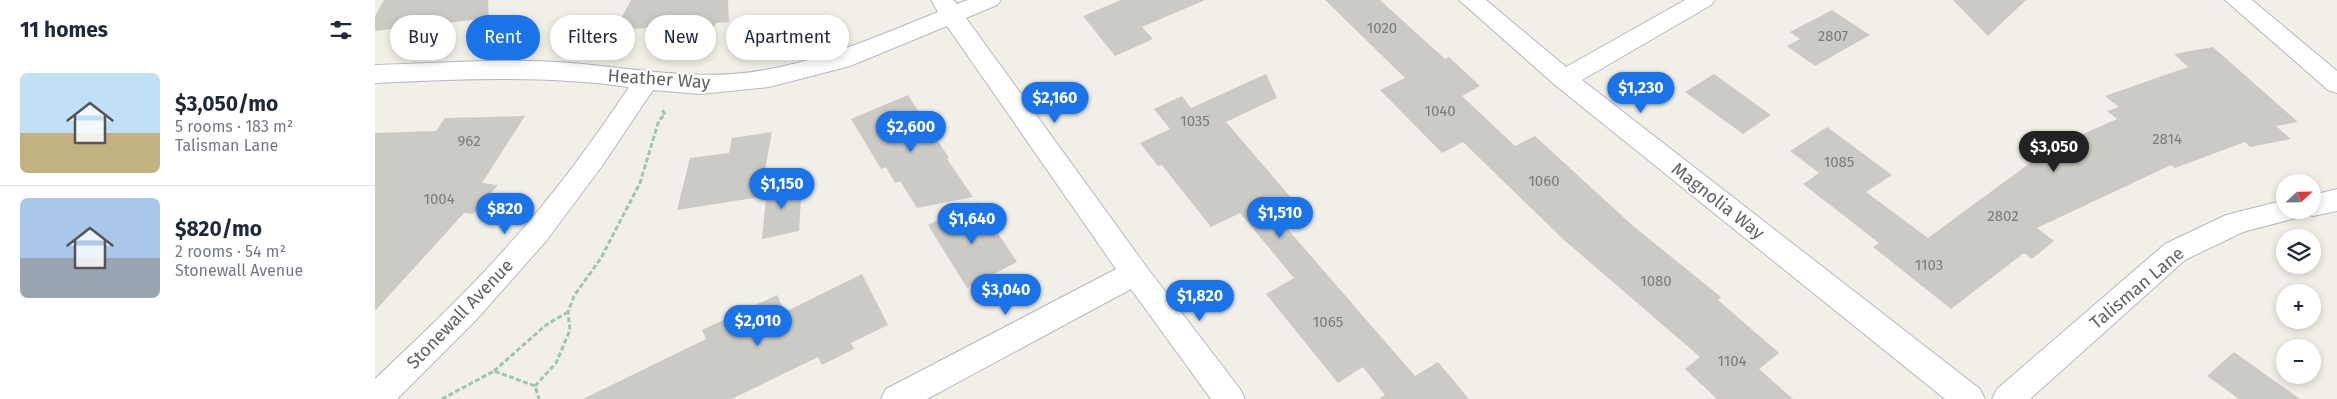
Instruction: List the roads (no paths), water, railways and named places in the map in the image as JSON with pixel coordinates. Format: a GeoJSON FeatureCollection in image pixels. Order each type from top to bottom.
{"type":"FeatureCollection","features":[{"type":"Feature","properties":{"kind":"street","name":"Heather Way"},"geometry":{"type":"LineString","coordinates":[[375,74],[513,69],[582,72],[639,92],[769,78],[841,60],[947,8],[989,0]]}},
{"type":"Feature","properties":{"kind":"street","name":"Magnolia Way"},"geometry":{"type":"LineString","coordinates":[[1471,0],[1564,79],[1969,399]]}},
{"type":"Feature","properties":{"kind":"street"},"geometry":{"type":"LineString","coordinates":[[1564,79],[1703,0]]}},
{"type":"Feature","properties":{"kind":"street"},"geometry":{"type":"LineString","coordinates":[[2237,0],[2337,84]]}},
{"type":"Feature","properties":{"kind":"street"},"geometry":{"type":"LineString","coordinates":[[947,8],[1135,273],[1229,399]]}},
{"type":"Feature","properties":{"kind":"street","name":"Stonewall Avenue"},"geometry":{"type":"LineString","coordinates":[[376,399],[495,281],[556,209],[597,156],[639,92]]}},
{"type":"Feature","properties":{"kind":"street"},"geometry":{"type":"LineString","coordinates":[[2321,203],[2337,200]]}},
{"type":"Feature","properties":{"kind":"street","name":"Talisman Lane"},"geometry":{"type":"LineString","coordinates":[[2008,399],[2175,252],[2236,224],[2276,213]]}},
{"type":"Feature","properties":{"kind":"street"},"geometry":{"type":"LineString","coordinates":[[897,399],[1135,273]]}}]}
